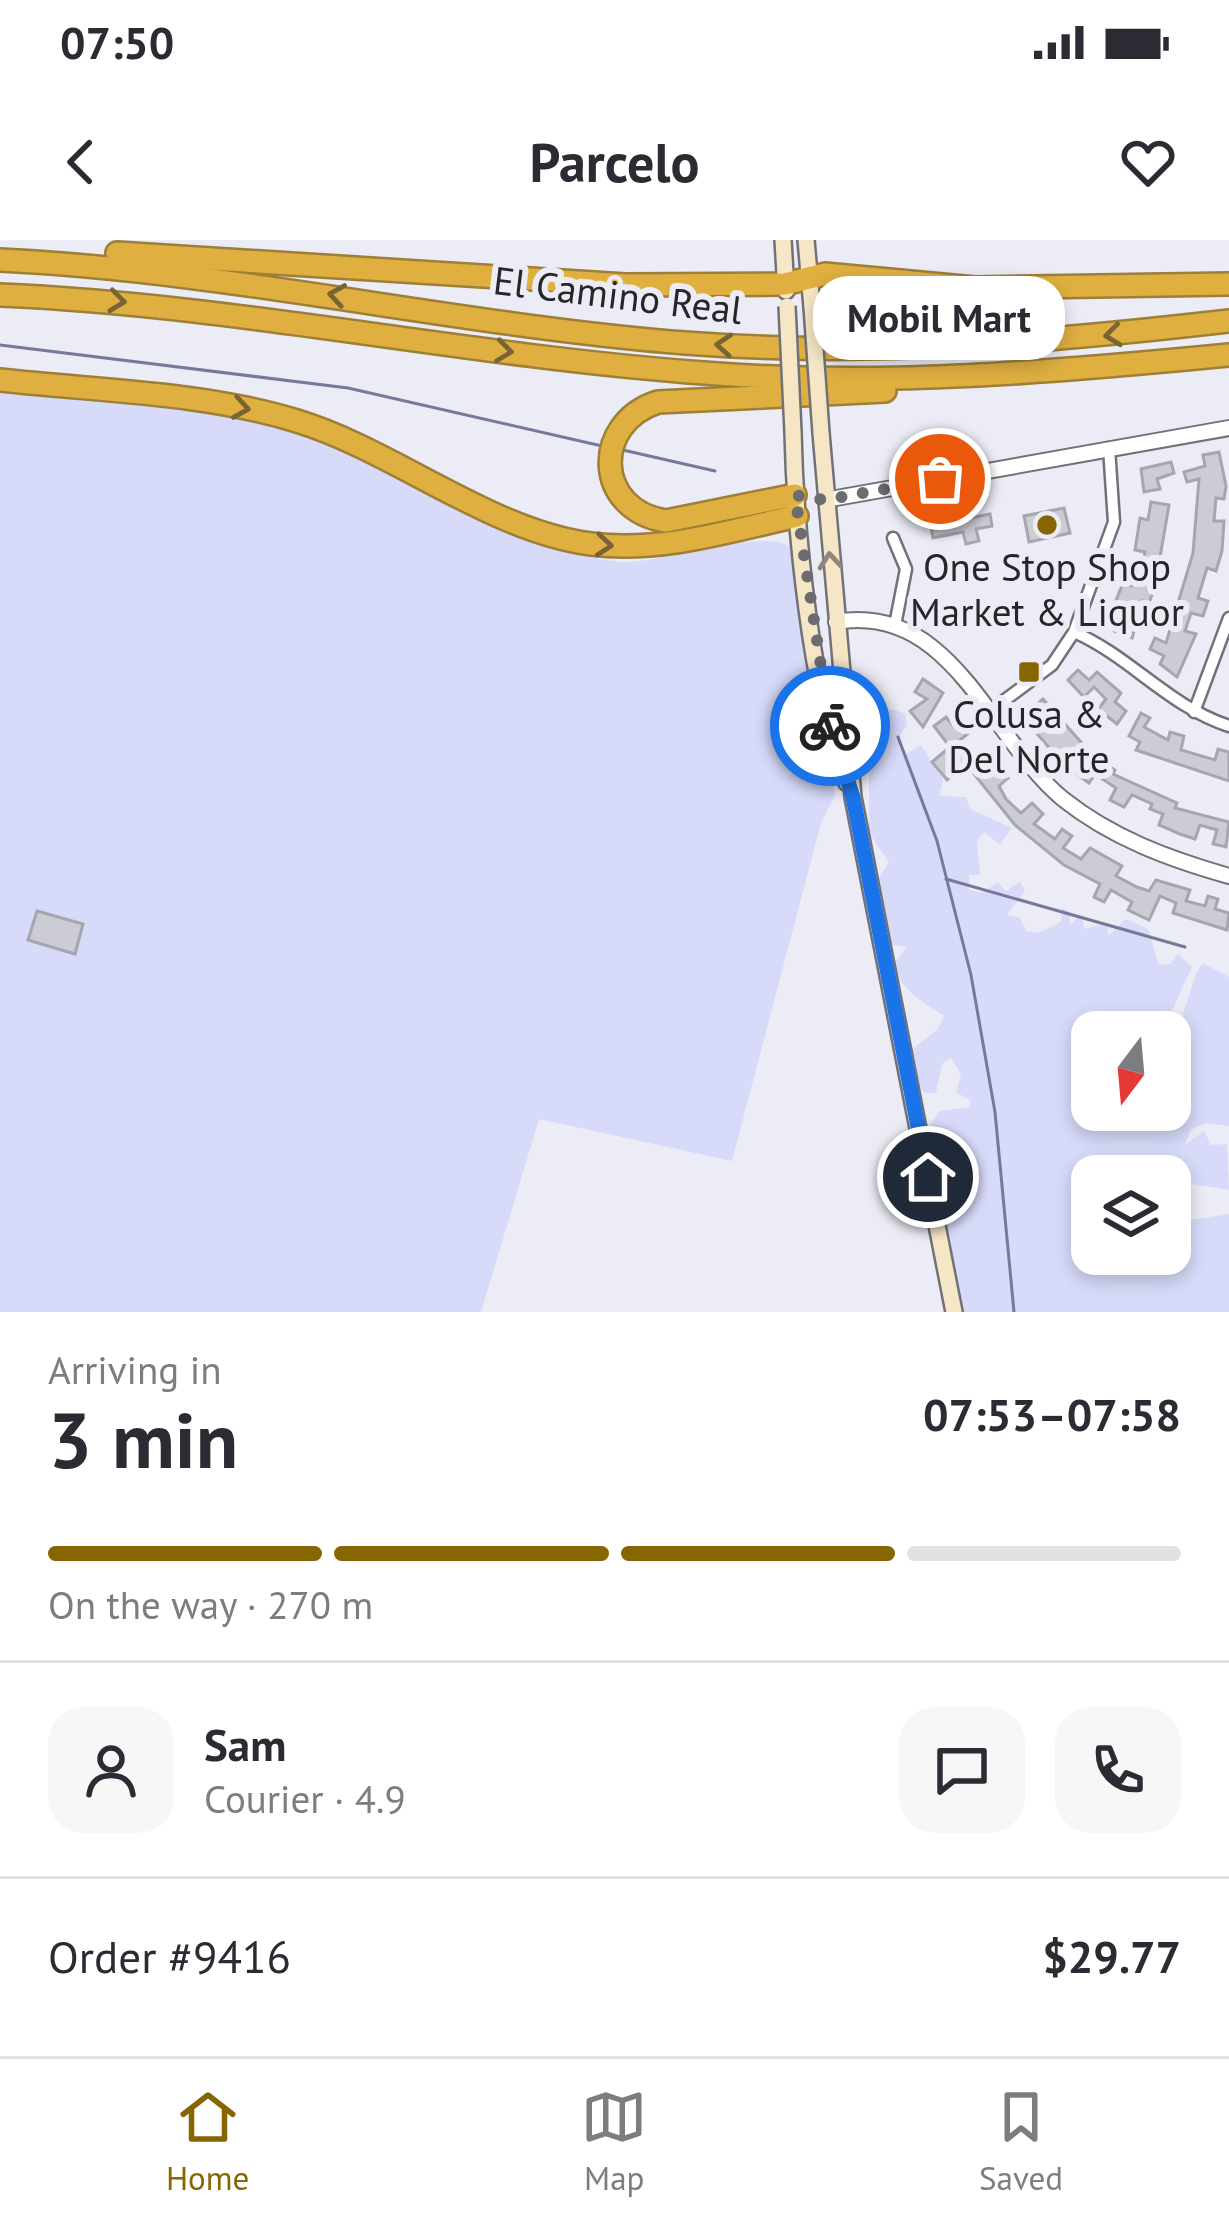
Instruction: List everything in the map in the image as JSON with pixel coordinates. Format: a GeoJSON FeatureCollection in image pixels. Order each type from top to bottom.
{"type":"FeatureCollection","features":[{"type":"Feature","properties":{"kind":"highway"},"geometry":{"type":"LineString","coordinates":[[0,259],[32,249],[786,295],[810,276],[975,288],[1229,284]]}},
{"type":"Feature","properties":{"kind":"highway","name":"El Camino Real"},"geometry":{"type":"LineString","coordinates":[[0,259],[214,277],[573,329],[762,348],[965,347],[1229,321]]}},
{"type":"Feature","properties":{"kind":"highway","name":"El Camino Real"},"geometry":{"type":"LineString","coordinates":[[0,295],[104,299],[704,374],[903,380],[1229,356]]}},
{"type":"Feature","properties":{"kind":"highway"},"geometry":{"type":"LineString","coordinates":[[796,506],[666,521],[646,518],[626,507],[611,464],[618,434],[639,408],[658,402],[836,397],[1047,372]]}},
{"type":"Feature","properties":{"kind":"highway"},"geometry":{"type":"LineString","coordinates":[[0,380],[265,412],[334,434],[534,530],[590,544],[683,541],[796,506]]}},
{"type":"Feature","properties":{"kind":"main road"},"geometry":{"type":"LineString","coordinates":[[783,241],[796,506],[822,682],[853,797],[954,1312]]}},
{"type":"Feature","properties":{"kind":"main road"},"geometry":{"type":"LineString","coordinates":[[806,242],[853,797]]}},
{"type":"Feature","properties":{"kind":"main road"},"geometry":{"type":"LineString","coordinates":[[796,506],[825,500]]}},
{"type":"Feature","properties":{"kind":"street"},"geometry":{"type":"LineString","coordinates":[[825,500],[1229,428]]}},
{"type":"Feature","properties":{"kind":"street"},"geometry":{"type":"LineString","coordinates":[[990,711],[1052,665],[1074,632],[1114,522],[1109,448]]}},
{"type":"Feature","properties":{"kind":"street"},"geometry":{"type":"LineString","coordinates":[[893,538],[906,569],[895,625]]}},
{"type":"Feature","properties":{"kind":"street"},"geometry":{"type":"LineString","coordinates":[[1194,712],[1229,618]]}},
{"type":"Feature","properties":{"kind":"street"},"geometry":{"type":"LineString","coordinates":[[836,622],[872,619],[895,625],[945,658],[1034,770],[1083,813],[1143,848],[1229,876]]}},
{"type":"Feature","properties":{"kind":"street"},"geometry":{"type":"LineString","coordinates":[[1074,632],[1108,649],[1194,712],[1229,726]]}},
{"type":"Feature","properties":{"kind":"shaded area"},"geometry":{"type":"Polygon","coordinates":[[[0,388],[144,403],[285,429],[377,461],[524,538],[593,558],[640,561],[759,541],[792,548],[835,795],[821,823],[732,1161],[539,1119],[481,1312],[0,1312],[0,388]]]}},
{"type":"Feature","properties":{"kind":"shaded area"},"geometry":{"type":"Polygon","coordinates":[[[893,709],[905,714],[907,724],[900,736],[903,756],[921,745],[943,780],[939,796],[966,797],[970,809],[1012,828],[1000,845],[984,832],[977,840],[980,875],[969,875],[969,890],[982,893],[998,882],[1006,891],[1020,882],[1025,891],[1007,915],[1020,918],[1026,931],[1038,933],[1061,922],[1062,908],[1070,912],[1070,925],[1080,915],[1085,929],[1107,923],[1108,936],[1126,919],[1148,929],[1159,965],[1171,964],[1178,954],[1192,967],[1172,1011],[1071,1011],[1071,1131],[1190,1131],[1185,1145],[1204,1131],[1211,1145],[1227,1144],[1229,1190],[1191,1184],[1191,1155],[1071,1155],[1071,1275],[1191,1275],[1191,1220],[1229,1214],[1229,1312],[962,1312],[930,1127],[939,1111],[969,1107],[971,1101],[956,1092],[961,1074],[951,1058],[942,1064],[936,1093],[924,1093],[914,1078],[910,1051],[937,1030],[944,1016],[900,980],[894,963],[907,947],[887,944],[877,881],[889,862],[869,833],[869,774],[863,767],[861,737],[873,736],[884,712],[893,709]]]}},
{"type":"Feature","properties":{"kind":"shaded area"},"geometry":{"type":"Polygon","coordinates":[[[1203,963],[1229,977],[1229,1126],[1207,1123],[1191,1129],[1191,1011],[1184,1011],[1203,963]]]}},
{"type":"Feature","properties":{"kind":"building"},"geometry":{"type":"Polygon","coordinates":[[[1219,452],[1226,486],[1224,499],[1216,498],[1214,521],[1224,521],[1222,551],[1216,571],[1207,568],[1198,598],[1208,601],[1203,616],[1191,613],[1185,631],[1196,634],[1177,677],[1160,664],[1164,656],[1150,649],[1155,638],[1166,643],[1193,553],[1199,479],[1187,482],[1184,472],[1205,466],[1203,455],[1219,452]]]}},
{"type":"Feature","properties":{"kind":"building"},"geometry":{"type":"Polygon","coordinates":[[[1171,462],[1174,473],[1157,479],[1160,489],[1144,492],[1141,469],[1171,462]]]}},
{"type":"Feature","properties":{"kind":"building"},"geometry":{"type":"Polygon","coordinates":[[[1151,502],[1169,505],[1158,569],[1148,590],[1153,592],[1149,603],[1143,601],[1132,638],[1114,631],[1118,621],[1111,613],[1123,583],[1131,586],[1140,574],[1145,552],[1135,550],[1140,518],[1148,520],[1151,502]]]}},
{"type":"Feature","properties":{"kind":"building","name":"One Stop Shop Market & Liquor"},"geometry":{"type":"Polygon","coordinates":[[[1064,508],[1070,533],[1029,542],[1024,516],[1064,508]]]}},
{"type":"Feature","properties":{"kind":"building"},"geometry":{"type":"Polygon","coordinates":[[[990,514],[992,526],[976,529],[979,541],[966,544],[963,532],[933,538],[931,526],[990,514]]]}},
{"type":"Feature","properties":{"kind":"building"},"geometry":{"type":"Polygon","coordinates":[[[1078,670],[1089,680],[1097,672],[1121,693],[1115,702],[1126,711],[1117,724],[1098,709],[1106,699],[1094,687],[1084,697],[1068,680],[1078,670]]]}},
{"type":"Feature","properties":{"kind":"building"},"geometry":{"type":"Polygon","coordinates":[[[923,679],[943,693],[923,727],[910,711],[927,699],[915,692],[923,679]]]}},
{"type":"Feature","properties":{"kind":"building"},"geometry":{"type":"Polygon","coordinates":[[[1043,699],[1095,758],[1115,770],[1113,774],[1177,803],[1175,808],[1229,822],[1226,847],[1213,844],[1217,830],[1200,825],[1195,839],[1180,834],[1159,825],[1163,814],[1150,809],[1152,804],[1132,795],[1124,807],[1110,800],[1116,788],[1095,774],[1089,783],[1078,775],[1085,766],[1069,749],[1057,757],[1033,729],[1040,723],[1029,711],[1043,699]]]}},
{"type":"Feature","properties":{"kind":"building"},"geometry":{"type":"Polygon","coordinates":[[[1141,713],[1150,718],[1144,727],[1168,740],[1170,732],[1184,736],[1181,750],[1215,760],[1218,749],[1229,752],[1229,781],[1136,750],[1140,742],[1129,736],[1141,713]]]}},
{"type":"Feature","properties":{"kind":"building"},"geometry":{"type":"Polygon","coordinates":[[[946,717],[954,727],[964,721],[971,731],[959,741],[972,757],[984,750],[1008,778],[999,786],[1006,799],[1021,813],[1032,803],[1043,814],[1034,824],[1055,839],[1062,829],[1072,836],[1063,848],[1081,859],[1090,848],[1122,866],[1116,876],[1149,891],[1156,880],[1190,890],[1186,901],[1205,906],[1208,896],[1218,899],[1215,909],[1229,913],[1227,930],[1173,913],[1176,903],[1160,896],[1149,920],[1128,910],[1132,902],[1111,890],[1104,902],[1094,897],[1100,884],[1064,865],[1015,825],[966,764],[947,780],[932,762],[950,747],[934,726],[946,717]]]}},
{"type":"Feature","properties":{"kind":"building"},"geometry":{"type":"Polygon","coordinates":[[[37,911],[83,924],[75,954],[28,940],[37,911]]]}},
{"type":"Feature","properties":{"kind":"waterway"},"geometry":{"type":"LineString","coordinates":[[0,345],[348,388],[602,446]]}},
{"type":"Feature","properties":{"kind":"waterway"},"geometry":{"type":"LineString","coordinates":[[623,450],[715,471]]}},
{"type":"Feature","properties":{"kind":"waterway"},"geometry":{"type":"LineString","coordinates":[[898,737],[937,841],[971,975],[995,1112],[1014,1312]]}},
{"type":"Feature","properties":{"kind":"waterway"},"geometry":{"type":"LineString","coordinates":[[946,879],[1185,947]]}},
{"type":"Feature","properties":{"kind":"way so far"},"geometry":{"type":"LineString","coordinates":[[830,726],[795,495],[825,500],[940,479]]}},
{"type":"Feature","properties":{"kind":"place","name":"Mobil Mart"},"geometry":{"type":"Point","coordinates":[940,479]}},
{"type":"Feature","properties":{"kind":"place","name":"One Stop Shop Market & Liquor"},"geometry":{"type":"Point","coordinates":[1047,525]}},
{"type":"Feature","properties":{"kind":"place","name":"Colusa & Del Norte"},"geometry":{"type":"Point","coordinates":[1029,672]}},
{"type":"Feature","properties":{"kind":"route"},"geometry":{"type":"LineString","coordinates":[[830,726],[853,797],[928,1177]]}}]}
